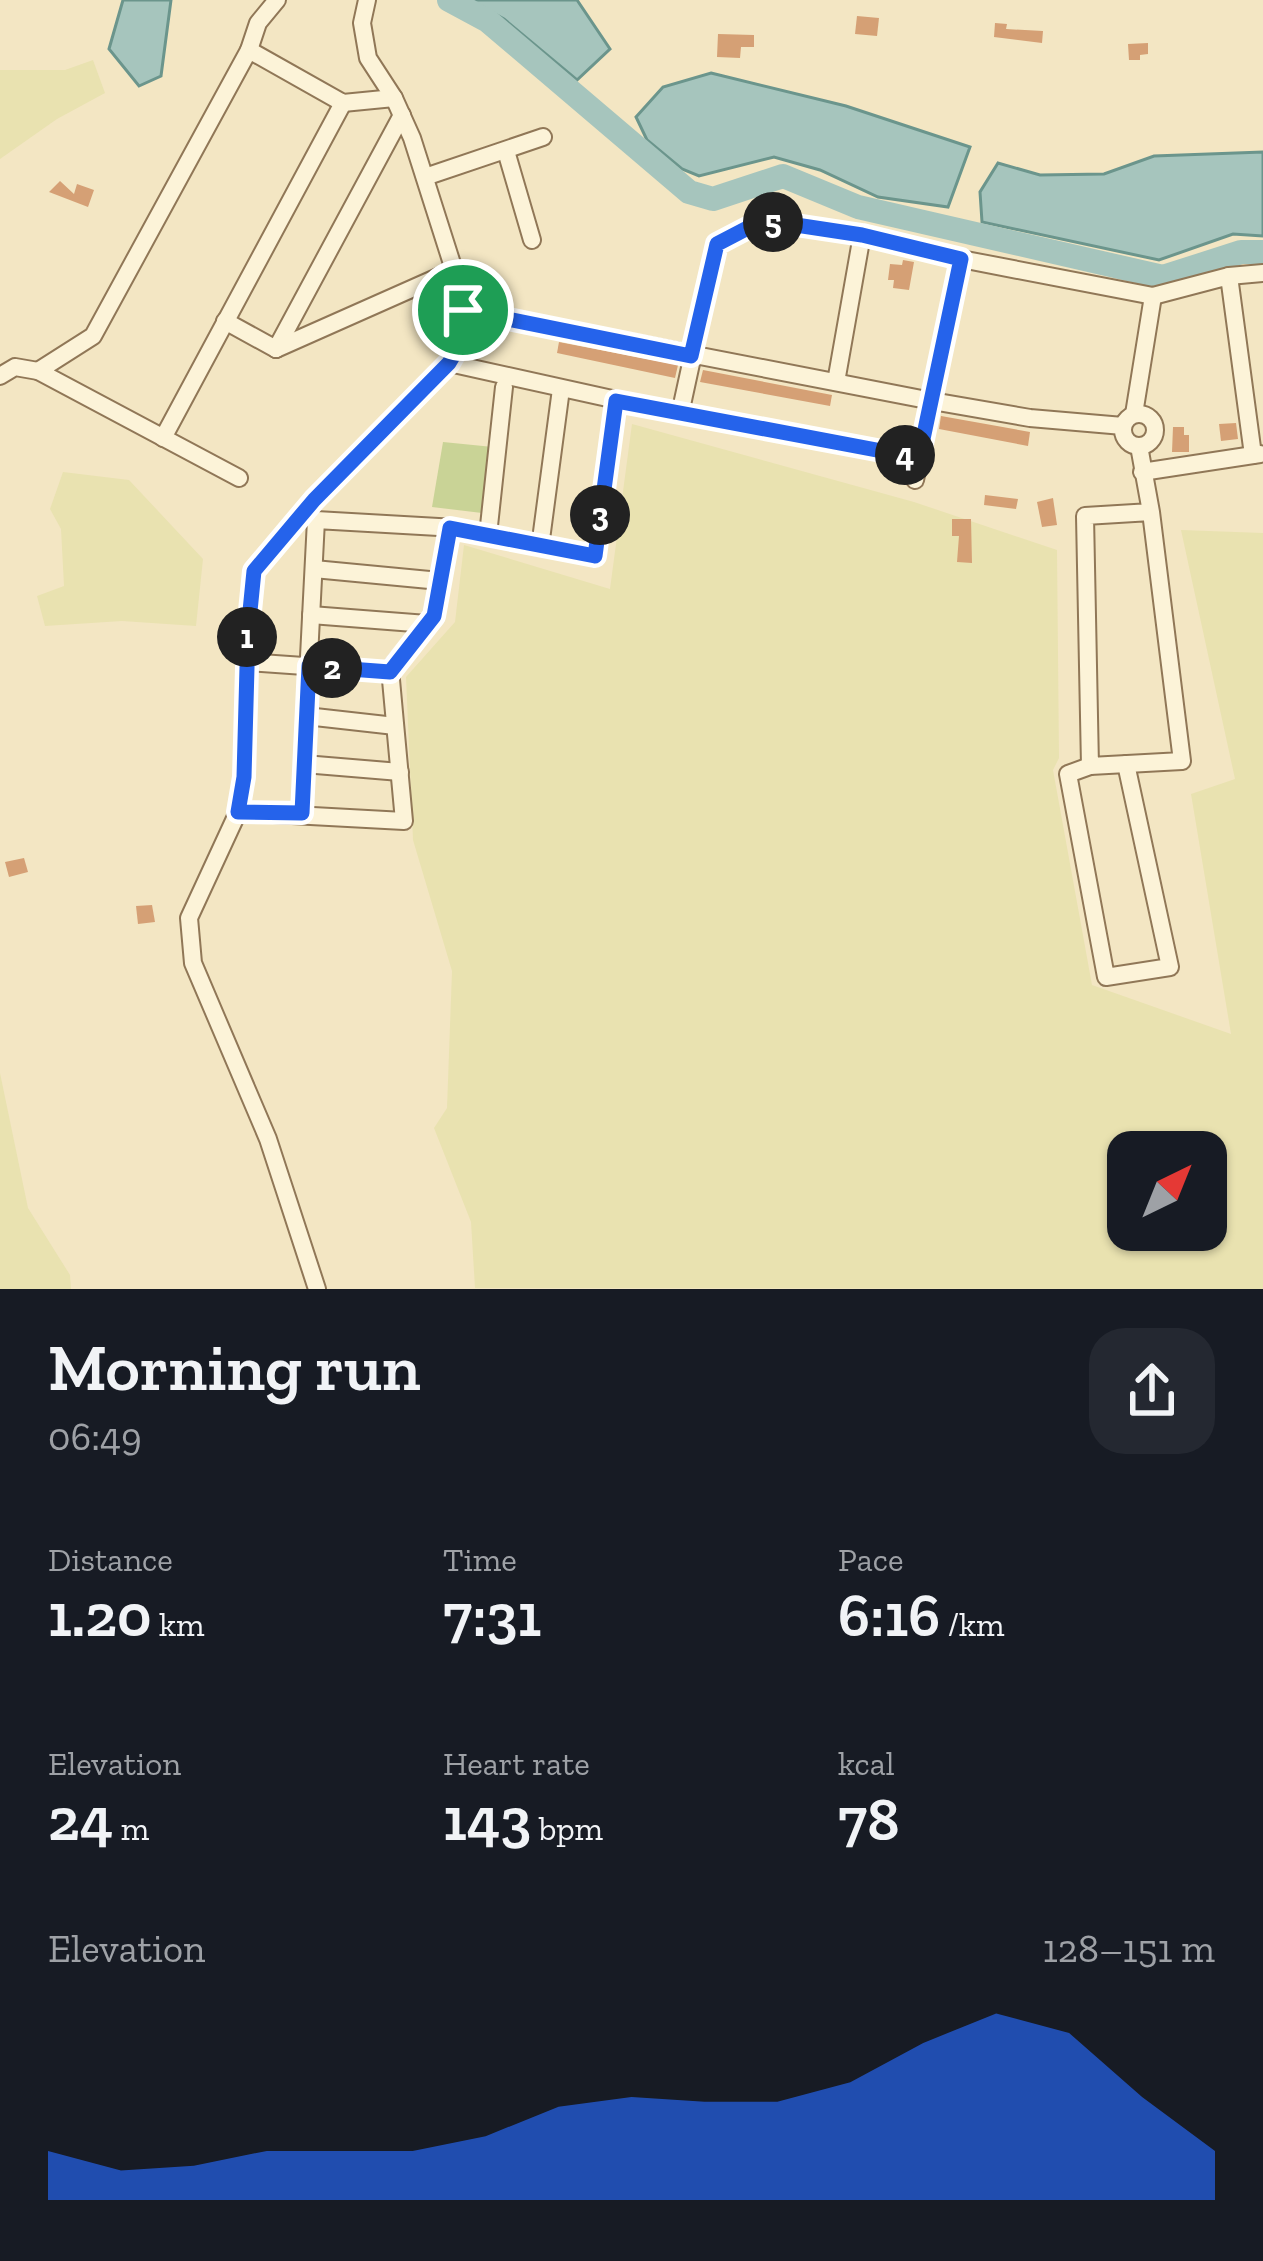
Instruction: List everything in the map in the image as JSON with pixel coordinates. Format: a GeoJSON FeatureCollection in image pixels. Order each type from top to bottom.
{"type":"FeatureCollection","features":[{"type":"Feature","properties":{"kind":"street"},"geometry":{"type":"LineString","coordinates":[[38,371],[93,336],[249,50],[258,23],[277,0]]}},
{"type":"Feature","properties":{"kind":"street"},"geometry":{"type":"LineString","coordinates":[[316,1289],[268,1139],[193,963],[189,918],[238,812],[244,777],[254,571],[314,500],[449,363],[466,334],[454,270],[425,177],[398,107],[368,58],[362,23],[367,0]]}},
{"type":"Feature","properties":{"kind":"street"},"geometry":{"type":"LineString","coordinates":[[249,50],[343,104],[398,107]]}},
{"type":"Feature","properties":{"kind":"street"},"geometry":{"type":"LineString","coordinates":[[163,437],[343,104]]}},
{"type":"Feature","properties":{"kind":"street"},"geometry":{"type":"LineString","coordinates":[[275,349],[398,107]]}},
{"type":"Feature","properties":{"kind":"street"},"geometry":{"type":"LineString","coordinates":[[425,177],[543,137]]}},
{"type":"Feature","properties":{"kind":"street"},"geometry":{"type":"LineString","coordinates":[[506,151],[532,241]]}},
{"type":"Feature","properties":{"kind":"street"},"geometry":{"type":"LineString","coordinates":[[680,414],[717,244],[763,220],[862,235],[1153,296],[1229,276],[1263,273]]}},
{"type":"Feature","properties":{"kind":"street"},"geometry":{"type":"LineString","coordinates":[[836,382],[862,235]]}},
{"type":"Feature","properties":{"kind":"street"},"geometry":{"type":"LineString","coordinates":[[915,480],[961,259]]}},
{"type":"Feature","properties":{"kind":"street"},"geometry":{"type":"LineString","coordinates":[[275,349],[454,270]]}},
{"type":"Feature","properties":{"kind":"street"},"geometry":{"type":"LineString","coordinates":[[1142,472],[1258,455],[1229,276]]}},
{"type":"Feature","properties":{"kind":"street"},"geometry":{"type":"LineString","coordinates":[[463,310],[1030,418],[1129,420],[1150,417],[1155,428],[1149,443],[1138,446],[1128,442],[1129,420],[1153,296]]}},
{"type":"Feature","properties":{"kind":"street"},"geometry":{"type":"LineString","coordinates":[[225,321],[275,349]]}},
{"type":"Feature","properties":{"kind":"street"},"geometry":{"type":"LineString","coordinates":[[449,363],[680,414],[919,458]]}},
{"type":"Feature","properties":{"kind":"street"},"geometry":{"type":"LineString","coordinates":[[0,376],[16,367],[38,371],[239,478]]}},
{"type":"Feature","properties":{"kind":"street"},"geometry":{"type":"LineString","coordinates":[[488,535],[505,387]]}},
{"type":"Feature","properties":{"kind":"street"},"geometry":{"type":"LineString","coordinates":[[540,547],[561,389]]}},
{"type":"Feature","properties":{"kind":"street"},"geometry":{"type":"LineString","coordinates":[[302,813],[316,520],[450,528],[595,556],[616,401]]}},
{"type":"Feature","properties":{"kind":"street"},"geometry":{"type":"LineString","coordinates":[[1126,764],[1170,968],[1106,977],[1068,775],[1090,766],[1126,764],[1182,761],[1151,512],[1138,446]]}},
{"type":"Feature","properties":{"kind":"street"},"geometry":{"type":"LineString","coordinates":[[1090,766],[1085,516],[1151,512]]}},
{"type":"Feature","properties":{"kind":"street"},"geometry":{"type":"LineString","coordinates":[[238,812],[404,821],[390,672],[434,616],[450,528]]}},
{"type":"Feature","properties":{"kind":"street"},"geometry":{"type":"LineString","coordinates":[[314,569],[440,581]]}},
{"type":"Feature","properties":{"kind":"street"},"geometry":{"type":"LineString","coordinates":[[311,615],[427,624]]}},
{"type":"Feature","properties":{"kind":"street"},"geometry":{"type":"LineString","coordinates":[[247,662],[390,672]]}},
{"type":"Feature","properties":{"kind":"street"},"geometry":{"type":"LineString","coordinates":[[306,716],[395,726]]}},
{"type":"Feature","properties":{"kind":"street"},"geometry":{"type":"LineString","coordinates":[[304,764],[400,772]]}},
{"type":"Feature","properties":{"kind":"shaded area"},"geometry":{"type":"Polygon","coordinates":[[[93,60],[105,93],[0,159],[0,70],[65,70],[93,60]]]}},
{"type":"Feature","properties":{"kind":"shaded area"},"geometry":{"type":"Polygon","coordinates":[[[632,424],[914,502],[1057,550],[1059,758],[1053,770],[1092,985],[1231,1034],[1191,794],[1235,779],[1181,530],[1263,533],[1263,1289],[475,1288],[471,1222],[434,1128],[447,1108],[452,971],[413,840],[406,677],[455,622],[464,545],[610,589],[632,424]]]}},
{"type":"Feature","properties":{"kind":"shaded area"},"geometry":{"type":"Polygon","coordinates":[[[63,472],[129,480],[203,559],[196,626],[122,621],[45,626],[37,596],[64,586],[61,529],[50,509],[63,472]]]}},
{"type":"Feature","properties":{"kind":"shaded area"},"geometry":{"type":"Polygon","coordinates":[[[0,1073],[28,1208],[70,1275],[71,1289],[0,1289],[0,1073]]]}},
{"type":"Feature","properties":{"kind":"green space"},"geometry":{"type":"Polygon","coordinates":[[[443,442],[493,447],[482,513],[432,507],[443,442]]]}},
{"type":"Feature","properties":{"kind":"water"},"geometry":{"type":"Polygon","coordinates":[[[123,0],[171,0],[161,76],[139,86],[109,49],[123,0]]]}},
{"type":"Feature","properties":{"kind":"water"},"geometry":{"type":"Polygon","coordinates":[[[470,0],[577,0],[610,49],[577,80],[504,19],[470,0]]]}},
{"type":"Feature","properties":{"kind":"water"},"geometry":{"type":"Polygon","coordinates":[[[711,73],[846,106],[970,147],[948,207],[878,197],[820,170],[774,157],[699,176],[682,169],[647,140],[636,117],[663,87],[711,73]]]}},
{"type":"Feature","properties":{"kind":"water"},"geometry":{"type":"Polygon","coordinates":[[[1263,152],[1263,236],[1233,234],[1159,260],[982,222],[980,192],[998,163],[1040,175],[1104,174],[1154,156],[1263,152]]]}},
{"type":"Feature","properties":{"kind":"building"},"geometry":{"type":"Polygon","coordinates":[[[857,16],[879,18],[877,36],[855,34],[857,16]]]}},
{"type":"Feature","properties":{"kind":"building"},"geometry":{"type":"Polygon","coordinates":[[[995,23],[1007,24],[1006,29],[1043,31],[1042,43],[994,37],[995,23]]]}},
{"type":"Feature","properties":{"kind":"building"},"geometry":{"type":"Polygon","coordinates":[[[718,34],[754,35],[754,47],[741,47],[740,58],[717,57],[718,34]]]}},
{"type":"Feature","properties":{"kind":"building"},"geometry":{"type":"Polygon","coordinates":[[[1148,43],[1148,54],[1129,60],[1128,44],[1148,43]]]}},
{"type":"Feature","properties":{"kind":"building"},"geometry":{"type":"Polygon","coordinates":[[[60,181],[74,194],[77,184],[94,190],[88,207],[49,192],[60,181]]]}},
{"type":"Feature","properties":{"kind":"building"},"geometry":{"type":"Polygon","coordinates":[[[903,260],[914,262],[909,290],[893,288],[894,280],[888,280],[890,264],[902,265],[903,260]]]}},
{"type":"Feature","properties":{"kind":"building"},"geometry":{"type":"Polygon","coordinates":[[[559,342],[678,365],[675,378],[557,353],[559,342]]]}},
{"type":"Feature","properties":{"kind":"building"},"geometry":{"type":"Polygon","coordinates":[[[703,370],[832,395],[830,406],[700,382],[703,370]]]}},
{"type":"Feature","properties":{"kind":"building"},"geometry":{"type":"Polygon","coordinates":[[[941,416],[1030,432],[1028,446],[939,429],[941,416]]]}},
{"type":"Feature","properties":{"kind":"building"},"geometry":{"type":"Polygon","coordinates":[[[1236,423],[1238,439],[1221,441],[1219,424],[1236,423]]]}},
{"type":"Feature","properties":{"kind":"building"},"geometry":{"type":"Polygon","coordinates":[[[1173,427],[1184,427],[1189,452],[1172,452],[1173,427]]]}},
{"type":"Feature","properties":{"kind":"building"},"geometry":{"type":"Polygon","coordinates":[[[985,495],[1018,499],[1016,509],[984,505],[985,495]]]}},
{"type":"Feature","properties":{"kind":"building"},"geometry":{"type":"Polygon","coordinates":[[[1053,498],[1057,525],[1042,527],[1037,502],[1053,498]]]}},
{"type":"Feature","properties":{"kind":"building"},"geometry":{"type":"Polygon","coordinates":[[[952,519],[971,519],[972,563],[957,562],[959,536],[952,536],[952,519]]]}},
{"type":"Feature","properties":{"kind":"building"},"geometry":{"type":"Polygon","coordinates":[[[24,858],[28,872],[9,877],[5,862],[24,858]]]}},
{"type":"Feature","properties":{"kind":"building"},"geometry":{"type":"Polygon","coordinates":[[[152,905],[155,922],[138,924],[136,906],[152,905]]]}},
{"type":"Feature","properties":{"kind":"waterway"},"geometry":{"type":"LineString","coordinates":[[449,0],[488,21],[689,192],[713,199],[783,176],[858,207],[1163,277],[1241,252],[1263,252]]}},
{"type":"Feature","properties":{"kind":"route"},"geometry":{"type":"LineString","coordinates":[[763,220],[862,235],[961,259],[919,458],[616,401],[595,556],[450,528],[434,616],[390,672],[309,666],[302,813],[238,812],[244,777],[254,571],[314,500],[449,363],[466,334],[463,310],[691,356],[717,244],[763,220]]}}]}
